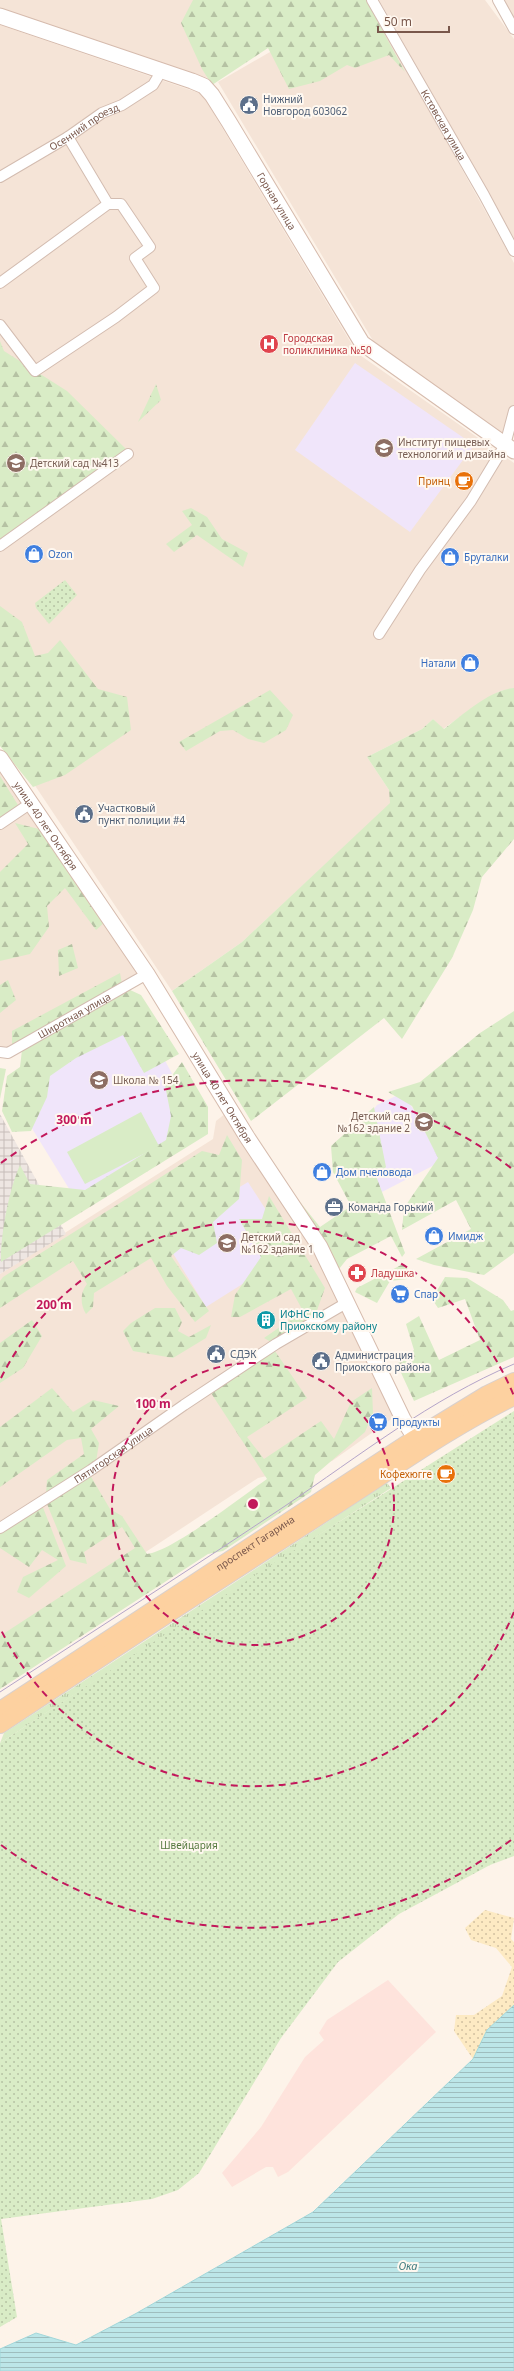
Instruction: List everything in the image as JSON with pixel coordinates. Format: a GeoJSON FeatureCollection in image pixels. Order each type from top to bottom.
{"type":"FeatureCollection","features":[{"type":"Feature","properties":{"kind":"main road","name":"проспект Гагарина"},"geometry":{"type":"LineString","coordinates":[[0,1725],[203,1591],[419,1444],[487,1394],[514,1381]]}},
{"type":"Feature","properties":{"kind":"main road","name":"проспект Гагарина"},"geometry":{"type":"LineString","coordinates":[[0,1710],[419,1444],[470,1421],[514,1397]]}},
{"type":"Feature","properties":{"kind":"street","name":"Кстовская улица"},"geometry":{"type":"LineString","coordinates":[[372,0],[513,246]]}},
{"type":"Feature","properties":{"kind":"street"},"geometry":{"type":"LineString","coordinates":[[498,0],[514,29]]}},
{"type":"Feature","properties":{"kind":"street","name":"Горная улица"},"geometry":{"type":"LineString","coordinates":[[0,16],[192,80],[204,86],[212,95],[362,344],[510,448]]}},
{"type":"Feature","properties":{"kind":"street","name":"Осенний проезд"},"geometry":{"type":"LineString","coordinates":[[0,177],[68,137],[97,116],[122,105],[153,85],[162,70]]}},
{"type":"Feature","properties":{"kind":"street"},"geometry":{"type":"LineString","coordinates":[[68,137],[108,204]]}},
{"type":"Feature","properties":{"kind":"street"},"geometry":{"type":"LineString","coordinates":[[0,283],[108,204],[121,204],[150,247],[135,258],[154,288],[116,317],[35,371],[0,325]]}},
{"type":"Feature","properties":{"kind":"street"},"geometry":{"type":"LineString","coordinates":[[379,634],[420,570],[510,448],[514,411]]}},
{"type":"Feature","properties":{"kind":"street"},"geometry":{"type":"LineString","coordinates":[[0,546],[128,454]]}},
{"type":"Feature","properties":{"kind":"street","name":"улица 40 лет Октября"},"geometry":{"type":"LineString","coordinates":[[0,758],[147,974],[247,1137],[320,1248],[348,1302],[403,1419],[419,1444]]}},
{"type":"Feature","properties":{"kind":"street"},"geometry":{"type":"LineString","coordinates":[[0,824],[31,803]]}},
{"type":"Feature","properties":{"kind":"street","name":"Широтная улица"},"geometry":{"type":"LineString","coordinates":[[0,1052],[8,1053],[147,974]]}},
{"type":"Feature","properties":{"kind":"street","name":"Пятигорская улица"},"geometry":{"type":"LineString","coordinates":[[0,1528],[91,1470],[167,1416],[276,1344],[348,1302]]}},
{"type":"Feature","properties":{"kind":"shaded area"},"geometry":{"type":"Polygon","coordinates":[[[0,0],[244,0],[208,78],[18,17],[0,10],[0,0]]]}},
{"type":"Feature","properties":{"kind":"shaded area"},"geometry":{"type":"Polygon","coordinates":[[[360,0],[368,0],[514,263],[514,409],[504,437],[375,344],[218,82],[360,0]]]}},
{"type":"Feature","properties":{"kind":"shaded area"},"geometry":{"type":"Polygon","coordinates":[[[379,0],[485,0],[514,39],[514,238],[379,0]]]}},
{"type":"Feature","properties":{"kind":"shaded area"},"geometry":{"type":"Polygon","coordinates":[[[496,0],[514,0],[514,22],[496,0]]]}},
{"type":"Feature","properties":{"kind":"shaded area"},"geometry":{"type":"Polygon","coordinates":[[[0,25],[202,94],[357,353],[514,463],[514,688],[500,691],[475,706],[443,729],[433,719],[422,729],[367,757],[389,790],[391,803],[242,942],[172,991],[0,733],[0,25]]]}},
{"type":"Feature","properties":{"kind":"shaded area","name":"Институт пищевых технологий и дизайна"},"geometry":{"type":"Polygon","coordinates":[[[355,363],[474,445],[410,532],[295,450],[355,363]]]}},
{"type":"Feature","properties":{"kind":"shaded area"},"geometry":{"type":"Polygon","coordinates":[[[0,758],[147,974],[0,1052],[0,758]]]}},
{"type":"Feature","properties":{"kind":"shaded area","name":"Школа № 154"},"geometry":{"type":"Polygon","coordinates":[[[132,999],[199,1124],[76,1200],[17,1104],[132,999]]]}},
{"type":"Feature","properties":{"kind":"shaded area"},"geometry":{"type":"Polygon","coordinates":[[[402,1093],[448,1158],[378,1194],[351,1139],[377,1105],[402,1093]]]}},
{"type":"Feature","properties":{"kind":"shaded area"},"geometry":{"type":"Polygon","coordinates":[[[230,1110],[320,1247],[400,1413],[332,1461],[258,1478],[0,1648],[0,1274],[213,1139],[216,1121],[230,1110]]]}},
{"type":"Feature","properties":{"kind":"shaded area"},"geometry":{"type":"Polygon","coordinates":[[[0,1114],[66,1234],[0,1274],[0,1114]]]}},
{"type":"Feature","properties":{"kind":"shaded area","name":"Детский сад №162 здание 1"},"geometry":{"type":"Polygon","coordinates":[[[248,1182],[293,1252],[206,1307],[161,1234],[248,1182]]]}},
{"type":"Feature","properties":{"kind":"shaded area"},"geometry":{"type":"Polygon","coordinates":[[[388,1980],[436,2032],[288,2172],[278,2177],[273,2167],[266,2167],[232,2187],[222,2173],[261,2127],[305,2057],[324,2040],[319,2033],[327,2020],[388,1980]]]}},
{"type":"Feature","properties":{"kind":"green space"},"geometry":{"type":"Polygon","coordinates":[[[193,0],[366,0],[405,72],[389,55],[355,68],[347,65],[320,81],[289,89],[268,48],[212,85],[202,69],[181,23],[193,0]]]}},
{"type":"Feature","properties":{"kind":"green space"},"geometry":{"type":"Polygon","coordinates":[[[0,341],[4,351],[67,391],[126,449],[126,458],[0,550],[0,341]]]}},
{"type":"Feature","properties":{"kind":"green space"},"geometry":{"type":"Polygon","coordinates":[[[156,384],[161,400],[138,422],[156,384]]]}},
{"type":"Feature","properties":{"kind":"green space"},"geometry":{"type":"Polygon","coordinates":[[[191,508],[207,517],[222,539],[248,553],[243,567],[197,535],[174,552],[166,544],[192,525],[182,511],[191,508]]]}},
{"type":"Feature","properties":{"kind":"green space"},"geometry":{"type":"Polygon","coordinates":[[[65,580],[77,595],[49,624],[36,608],[35,603],[65,580]]]}},
{"type":"Feature","properties":{"kind":"green space"},"geometry":{"type":"Polygon","coordinates":[[[0,606],[22,622],[35,656],[48,653],[60,640],[98,689],[127,697],[131,730],[65,775],[33,787],[0,746],[0,606]]]}},
{"type":"Feature","properties":{"kind":"green space"},"geometry":{"type":"Polygon","coordinates":[[[514,688],[514,839],[482,877],[473,910],[452,958],[402,1039],[384,1018],[251,1121],[172,991],[242,942],[390,803],[389,790],[367,757],[422,729],[433,719],[444,729],[486,698],[505,689],[514,688]]]}},
{"type":"Feature","properties":{"kind":"green space"},"geometry":{"type":"Polygon","coordinates":[[[270,690],[293,715],[286,730],[264,743],[248,739],[233,730],[220,731],[186,751],[179,742],[270,690]]]}},
{"type":"Feature","properties":{"kind":"green space"},"geometry":{"type":"Polygon","coordinates":[[[0,776],[18,805],[0,818],[0,776]]]}},
{"type":"Feature","properties":{"kind":"green space"},"geometry":{"type":"Polygon","coordinates":[[[15,823],[43,830],[105,922],[96,930],[65,888],[47,906],[49,927],[30,954],[0,961],[0,872],[28,844],[15,823]]]}},
{"type":"Feature","properties":{"kind":"green space"},"geometry":{"type":"Polygon","coordinates":[[[72,944],[78,968],[59,976],[58,950],[72,944]]]}},
{"type":"Feature","properties":{"kind":"green space"},"geometry":{"type":"Polygon","coordinates":[[[120,973],[122,984],[12,1046],[12,1031],[120,973]]]}},
{"type":"Feature","properties":{"kind":"green space"},"geometry":{"type":"Polygon","coordinates":[[[8,980],[16,1000],[0,1013],[0,985],[8,980]]]}},
{"type":"Feature","properties":{"kind":"green space"},"geometry":{"type":"Polygon","coordinates":[[[128,989],[141,995],[179,1054],[144,1073],[123,1035],[76,1058],[50,1076],[47,1097],[31,1131],[12,1132],[2,1111],[7,1076],[20,1067],[22,1050],[128,989]]]}},
{"type":"Feature","properties":{"kind":"green space"},"geometry":{"type":"Polygon","coordinates":[[[514,1011],[514,1253],[484,1275],[434,1265],[416,1259],[471,1229],[456,1200],[402,1230],[404,1208],[438,1158],[412,1106],[388,1092],[420,1082],[480,1033],[514,1011]]]}},
{"type":"Feature","properties":{"kind":"green space"},"geometry":{"type":"Polygon","coordinates":[[[182,1062],[208,1107],[208,1134],[1,1262],[2,1240],[6,1213],[12,1187],[20,1165],[30,1184],[85,1190],[166,1140],[171,1116],[165,1085],[182,1062]]]}},
{"type":"Feature","properties":{"kind":"green space"},"geometry":{"type":"Polygon","coordinates":[[[0,1068],[6,1069],[0,1099],[0,1068]]]}},
{"type":"Feature","properties":{"kind":"green space"},"geometry":{"type":"Polygon","coordinates":[[[374,1107],[386,1167],[376,1176],[405,1253],[402,1257],[391,1236],[347,1259],[335,1274],[292,1192],[320,1227],[351,1206],[333,1172],[331,1146],[374,1107]]]}},
{"type":"Feature","properties":{"kind":"green space"},"geometry":{"type":"Polygon","coordinates":[[[141,1112],[159,1146],[85,1184],[67,1152],[141,1112]]]}},
{"type":"Feature","properties":{"kind":"green space"},"geometry":{"type":"Polygon","coordinates":[[[227,1135],[242,1160],[239,1199],[213,1222],[217,1243],[199,1255],[181,1248],[171,1256],[209,1311],[195,1322],[167,1286],[151,1258],[94,1293],[93,1307],[86,1314],[83,1306],[82,1295],[87,1284],[73,1261],[0,1308],[0,1281],[3,1277],[202,1151],[219,1155],[227,1135]]]}},
{"type":"Feature","properties":{"kind":"green space"},"geometry":{"type":"Polygon","coordinates":[[[269,1196],[325,1288],[315,1316],[271,1342],[264,1338],[303,1311],[291,1289],[240,1317],[231,1317],[235,1295],[261,1257],[239,1219],[262,1219],[269,1196]]]}},
{"type":"Feature","properties":{"kind":"green space"},"geometry":{"type":"Polygon","coordinates":[[[403,1264],[416,1278],[390,1281],[377,1303],[355,1292],[357,1288],[403,1264]]]}},
{"type":"Feature","properties":{"kind":"green space"},"geometry":{"type":"Polygon","coordinates":[[[445,1277],[467,1278],[503,1300],[511,1311],[514,1310],[514,1357],[414,1401],[397,1364],[414,1350],[406,1324],[419,1316],[439,1360],[480,1340],[465,1299],[438,1308],[432,1299],[445,1277]]]}},
{"type":"Feature","properties":{"kind":"green space"},"geometry":{"type":"Polygon","coordinates":[[[155,1308],[175,1308],[182,1322],[178,1331],[189,1337],[211,1325],[206,1338],[173,1358],[133,1351],[123,1331],[131,1323],[155,1308]]]}},
{"type":"Feature","properties":{"kind":"green space"},"geometry":{"type":"Polygon","coordinates":[[[32,1320],[42,1336],[23,1368],[0,1383],[0,1343],[32,1320]]]}},
{"type":"Feature","properties":{"kind":"green space"},"geometry":{"type":"Polygon","coordinates":[[[275,1351],[307,1398],[247,1437],[264,1459],[321,1421],[334,1439],[351,1402],[372,1388],[373,1413],[365,1432],[315,1475],[311,1492],[223,1551],[208,1554],[0,1689],[0,1636],[135,1548],[122,1527],[84,1552],[87,1564],[70,1560],[47,1504],[90,1475],[110,1509],[122,1516],[147,1554],[159,1551],[207,1522],[267,1479],[211,1393],[275,1351]]]}},
{"type":"Feature","properties":{"kind":"green space"},"geometry":{"type":"Polygon","coordinates":[[[52,1388],[73,1412],[93,1400],[119,1406],[91,1429],[99,1443],[96,1462],[46,1494],[47,1480],[84,1454],[81,1438],[67,1440],[0,1487],[0,1427],[52,1388]]]}},
{"type":"Feature","properties":{"kind":"green space","name":"Швейцария"},"geometry":{"type":"Polygon","coordinates":[[[514,1411],[514,1856],[490,1865],[399,1914],[338,1962],[281,2038],[199,2173],[178,2190],[152,2199],[1,2219],[17,2317],[0,2327],[0,1743],[271,1565],[514,1411]]]}},
{"type":"Feature","properties":{"kind":"green space"},"geometry":{"type":"Polygon","coordinates":[[[387,1483],[391,1488],[0,1743],[4,1733],[387,1483]]]}},
{"type":"Feature","properties":{"kind":"green space"},"geometry":{"type":"Polygon","coordinates":[[[42,1505],[66,1566],[29,1598],[17,1592],[23,1577],[58,1560],[42,1550],[29,1567],[0,1548],[0,1531],[42,1505]]]}},
{"type":"Feature","properties":{"kind":"sand"},"geometry":{"type":"Polygon","coordinates":[[[485,1910],[514,1918],[511,1939],[514,1942],[514,2005],[487,2030],[473,2059],[454,2031],[456,2015],[474,2015],[502,1996],[512,1967],[496,1948],[471,1940],[465,1928],[485,1910]]]}},
{"type":"Feature","properties":{"kind":"water","name":"Ока"},"geometry":{"type":"Polygon","coordinates":[[[514,2005],[514,2371],[0,2371],[0,2349],[36,2333],[76,2345],[135,2314],[313,2212],[473,2059],[487,2030],[514,2005]]]}},
{"type":"Feature","properties":{"kind":"tram line"},"geometry":{"type":"LineString","coordinates":[[0,1692],[250,1530],[396,1429],[483,1378],[514,1364]]}},
{"type":"Feature","properties":{"kind":"place","name":"Нижний Новгород 603062"},"geometry":{"type":"Point","coordinates":[249,105]}},
{"type":"Feature","properties":{"kind":"place","name":"Городская поликлиника №50"},"geometry":{"type":"Point","coordinates":[269,344]}},
{"type":"Feature","properties":{"kind":"place","name":"Институт пищевых технологий и дизайна"},"geometry":{"type":"Point","coordinates":[384,448]}},
{"type":"Feature","properties":{"kind":"place","name":"Детский сад №413"},"geometry":{"type":"Point","coordinates":[16,463]}},
{"type":"Feature","properties":{"kind":"place","name":"Принц"},"geometry":{"type":"Point","coordinates":[464,481]}},
{"type":"Feature","properties":{"kind":"place","name":"Ozon"},"geometry":{"type":"Point","coordinates":[34,554]}},
{"type":"Feature","properties":{"kind":"place","name":"Бруталки"},"geometry":{"type":"Point","coordinates":[450,557]}},
{"type":"Feature","properties":{"kind":"place","name":"Натали"},"geometry":{"type":"Point","coordinates":[470,663]}},
{"type":"Feature","properties":{"kind":"place","name":"Участковый пункт полиции #4"},"geometry":{"type":"Point","coordinates":[84,814]}},
{"type":"Feature","properties":{"kind":"place","name":"Школа № 154"},"geometry":{"type":"Point","coordinates":[99,1080]}},
{"type":"Feature","properties":{"kind":"place","name":"Детский сад №162 здание 2"},"geometry":{"type":"Point","coordinates":[424,1122]}},
{"type":"Feature","properties":{"kind":"place","name":"Дом пчеловода"},"geometry":{"type":"Point","coordinates":[322,1172]}},
{"type":"Feature","properties":{"kind":"place","name":"Команда Горький"},"geometry":{"type":"Point","coordinates":[334,1207]}},
{"type":"Feature","properties":{"kind":"place","name":"Имидж"},"geometry":{"type":"Point","coordinates":[434,1236]}},
{"type":"Feature","properties":{"kind":"place","name":"Детский сад №162 здание 1"},"geometry":{"type":"Point","coordinates":[227,1243]}},
{"type":"Feature","properties":{"kind":"place","name":"Ладушка"},"geometry":{"type":"Point","coordinates":[357,1273]}},
{"type":"Feature","properties":{"kind":"place","name":"Спар"},"geometry":{"type":"Point","coordinates":[400,1294]}},
{"type":"Feature","properties":{"kind":"place","name":"ИФНС по Приокскому району"},"geometry":{"type":"Point","coordinates":[266,1320]}},
{"type":"Feature","properties":{"kind":"place","name":"СДЭК"},"geometry":{"type":"Point","coordinates":[216,1354]}},
{"type":"Feature","properties":{"kind":"place","name":"Администрация Приокского района"},"geometry":{"type":"Point","coordinates":[321,1361]}},
{"type":"Feature","properties":{"kind":"place","name":"Продукты"},"geometry":{"type":"Point","coordinates":[378,1422]}},
{"type":"Feature","properties":{"kind":"place","name":"Кофехюгге"},"geometry":{"type":"Point","coordinates":[446,1474]}}]}
